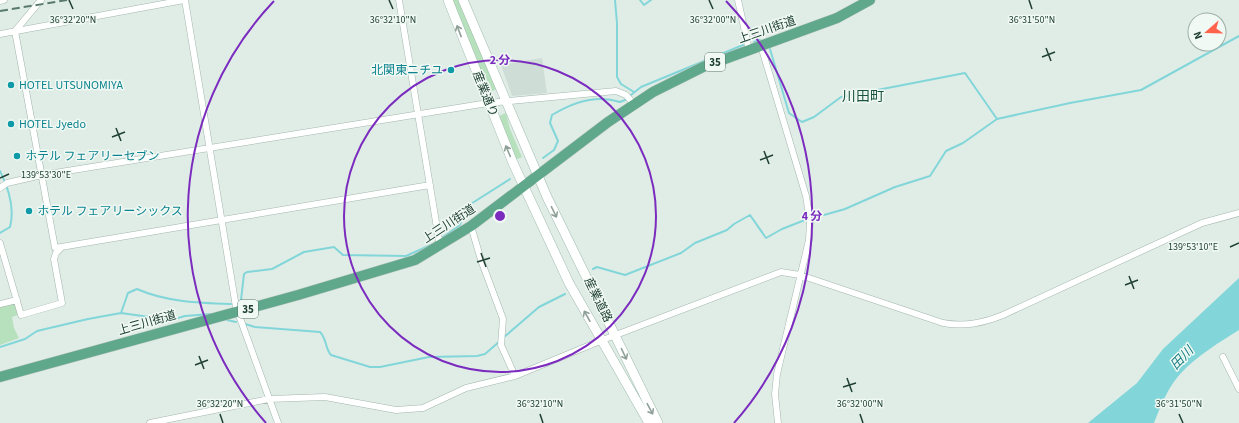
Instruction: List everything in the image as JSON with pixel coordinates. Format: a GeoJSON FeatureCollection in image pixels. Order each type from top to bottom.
{"type":"FeatureCollection","features":[{"type":"Feature","properties":{"kind":"main road","name":"上三川街道"},"geometry":{"type":"LineString","coordinates":[[0,377],[237,312],[416,260],[471,226],[634,104],[688,73],[838,18],[870,0]]}},
{"type":"Feature","properties":{"kind":"street"},"geometry":{"type":"LineString","coordinates":[[0,1],[4,0]]}},
{"type":"Feature","properties":{"kind":"street"},"geometry":{"type":"LineString","coordinates":[[15,31],[41,0]]}},
{"type":"Feature","properties":{"kind":"street"},"geometry":{"type":"LineString","coordinates":[[0,34],[184,0],[237,312],[278,423]]}},
{"type":"Feature","properties":{"kind":"street"},"geometry":{"type":"LineString","coordinates":[[399,0],[440,246]]}},
{"type":"Feature","properties":{"kind":"street","name":"産業通り"},"geometry":{"type":"LineString","coordinates":[[448,0],[488,103],[524,187]]}},
{"type":"Feature","properties":{"kind":"street","name":"産業通り"},"geometry":{"type":"LineString","coordinates":[[463,0],[538,177]]}},
{"type":"Feature","properties":{"kind":"street"},"geometry":{"type":"LineString","coordinates":[[738,0],[749,50]]}},
{"type":"Feature","properties":{"kind":"street"},"geometry":{"type":"LineString","coordinates":[[15,31],[55,248],[430,185]]}},
{"type":"Feature","properties":{"kind":"street"},"geometry":{"type":"LineString","coordinates":[[761,46],[786,124],[808,211],[809,240],[777,374],[775,394],[778,423]]}},
{"type":"Feature","properties":{"kind":"street"},"geometry":{"type":"LineString","coordinates":[[0,187],[7,183],[42,175],[488,103],[616,91],[626,95],[634,104]]}},
{"type":"Feature","properties":{"kind":"street","name":"産業道路"},"geometry":{"type":"LineString","coordinates":[[538,177],[658,423]]}},
{"type":"Feature","properties":{"kind":"street","name":"産業道路"},"geometry":{"type":"LineString","coordinates":[[524,187],[568,283],[600,341],[649,423]]}},
{"type":"Feature","properties":{"kind":"street"},"geometry":{"type":"LineString","coordinates":[[150,423],[269,399],[325,397],[396,410],[423,408],[466,388],[515,376],[615,335],[781,272],[800,275],[933,320],[954,325],[974,324],[1003,316],[1202,222],[1239,213]]}},
{"type":"Feature","properties":{"kind":"street"},"geometry":{"type":"LineString","coordinates":[[471,226],[503,319],[501,345],[515,376]]}},
{"type":"Feature","properties":{"kind":"street"},"geometry":{"type":"LineString","coordinates":[[0,243],[21,315],[62,303],[54,259],[56,253],[62,247]]}},
{"type":"Feature","properties":{"kind":"street"},"geometry":{"type":"LineString","coordinates":[[0,304],[17,300]]}},
{"type":"Feature","properties":{"kind":"street"},"geometry":{"type":"LineString","coordinates":[[1222,357],[1239,389]]}},
{"type":"Feature","properties":{"kind":"shaded area"},"geometry":{"type":"Polygon","coordinates":[[[542,58],[547,93],[512,96],[501,65],[542,58]]]}},
{"type":"Feature","properties":{"kind":"green space"},"geometry":{"type":"Polygon","coordinates":[[[452,0],[459,0],[497,89],[488,93],[452,0]]]}},
{"type":"Feature","properties":{"kind":"green space"},"geometry":{"type":"Polygon","coordinates":[[[506,113],[510,129],[522,157],[515,160],[497,117],[506,113]]]}},
{"type":"Feature","properties":{"kind":"green space"},"geometry":{"type":"Polygon","coordinates":[[[11,303],[15,305],[18,315],[12,317],[14,328],[19,338],[0,345],[0,306],[11,303]]]}},
{"type":"Feature","properties":{"kind":"water","name":"田川"},"geometry":{"type":"Polygon","coordinates":[[[1239,278],[1239,330],[1202,354],[1177,377],[1169,389],[1154,423],[1088,423],[1137,383],[1163,349],[1239,278]]]}},
{"type":"Feature","properties":{"kind":"waterway"},"geometry":{"type":"LineString","coordinates":[[615,0],[617,23],[617,77],[621,84],[634,92]]}},
{"type":"Feature","properties":{"kind":"waterway"},"geometry":{"type":"LineString","coordinates":[[640,0],[644,5],[651,0]]}},
{"type":"Feature","properties":{"kind":"waterway"},"geometry":{"type":"LineString","coordinates":[[770,49],[789,113],[802,122],[814,117],[841,97],[965,73],[997,119],[1070,103],[1141,90],[1239,36]]}},
{"type":"Feature","properties":{"kind":"waterway"},"geometry":{"type":"LineString","coordinates":[[754,42],[760,40]]}},
{"type":"Feature","properties":{"kind":"waterway"},"geometry":{"type":"LineString","coordinates":[[631,95],[641,87],[743,45]]}},
{"type":"Feature","properties":{"kind":"waterway"},"geometry":{"type":"LineString","coordinates":[[543,158],[554,150],[558,141],[550,123],[552,115],[568,106],[593,99],[620,102],[625,100]]}},
{"type":"Feature","properties":{"kind":"waterway"},"geometry":{"type":"LineString","coordinates":[[824,215],[845,209],[895,187],[930,176],[946,151],[963,143],[997,119]]}},
{"type":"Feature","properties":{"kind":"waterway"},"geometry":{"type":"LineString","coordinates":[[0,171],[6,184],[12,212],[10,227],[0,233]]}},
{"type":"Feature","properties":{"kind":"waterway"},"geometry":{"type":"LineString","coordinates":[[443,237],[460,225],[466,207],[510,179]]}},
{"type":"Feature","properties":{"kind":"waterway"},"geometry":{"type":"LineString","coordinates":[[593,269],[597,267],[625,275],[681,253],[695,243],[727,230],[734,224],[750,215],[766,238],[782,229],[805,220]]}},
{"type":"Feature","properties":{"kind":"waterway"},"geometry":{"type":"LineString","coordinates":[[241,300],[244,274],[247,272],[272,269],[304,252],[334,247],[343,255],[406,256],[433,244]]}},
{"type":"Feature","properties":{"kind":"waterway"},"geometry":{"type":"LineString","coordinates":[[121,313],[128,293],[137,289],[171,299],[231,304]]}},
{"type":"Feature","properties":{"kind":"waterway"},"geometry":{"type":"LineString","coordinates":[[503,338],[539,307],[565,294]]}},
{"type":"Feature","properties":{"kind":"waterway"},"geometry":{"type":"LineString","coordinates":[[0,347],[25,339],[37,331],[121,313],[171,320],[185,316],[211,314]]}},
{"type":"Feature","properties":{"kind":"waterway"},"geometry":{"type":"LineString","coordinates":[[227,320],[236,322]]}},
{"type":"Feature","properties":{"kind":"waterway"},"geometry":{"type":"LineString","coordinates":[[245,324],[255,327],[320,332],[331,355],[370,367],[380,367],[429,357],[477,356],[485,354],[500,341]]}},
{"type":"Feature","properties":{"kind":"railway"},"geometry":{"type":"LineString","coordinates":[[0,11],[67,0]]}},
{"type":"Feature","properties":{"kind":"place","name":"北関東ニチユ"},"geometry":{"type":"Point","coordinates":[451,70]}},
{"type":"Feature","properties":{"kind":"place","name":"HOTEL UTSUNOMIYA"},"geometry":{"type":"Point","coordinates":[11,85]}},
{"type":"Feature","properties":{"kind":"place","name":"HOTEL Jyedo"},"geometry":{"type":"Point","coordinates":[11,124]}},
{"type":"Feature","properties":{"kind":"place","name":"ホテル フェアリーセブン"},"geometry":{"type":"Point","coordinates":[17,156]}},
{"type":"Feature","properties":{"kind":"place","name":"ホテル フェアリーシックス"},"geometry":{"type":"Point","coordinates":[29,211]}},
{"type":"Feature","properties":{"kind":"district","name":"川田町"},"geometry":{"type":"Point","coordinates":[863,97]}}]}
